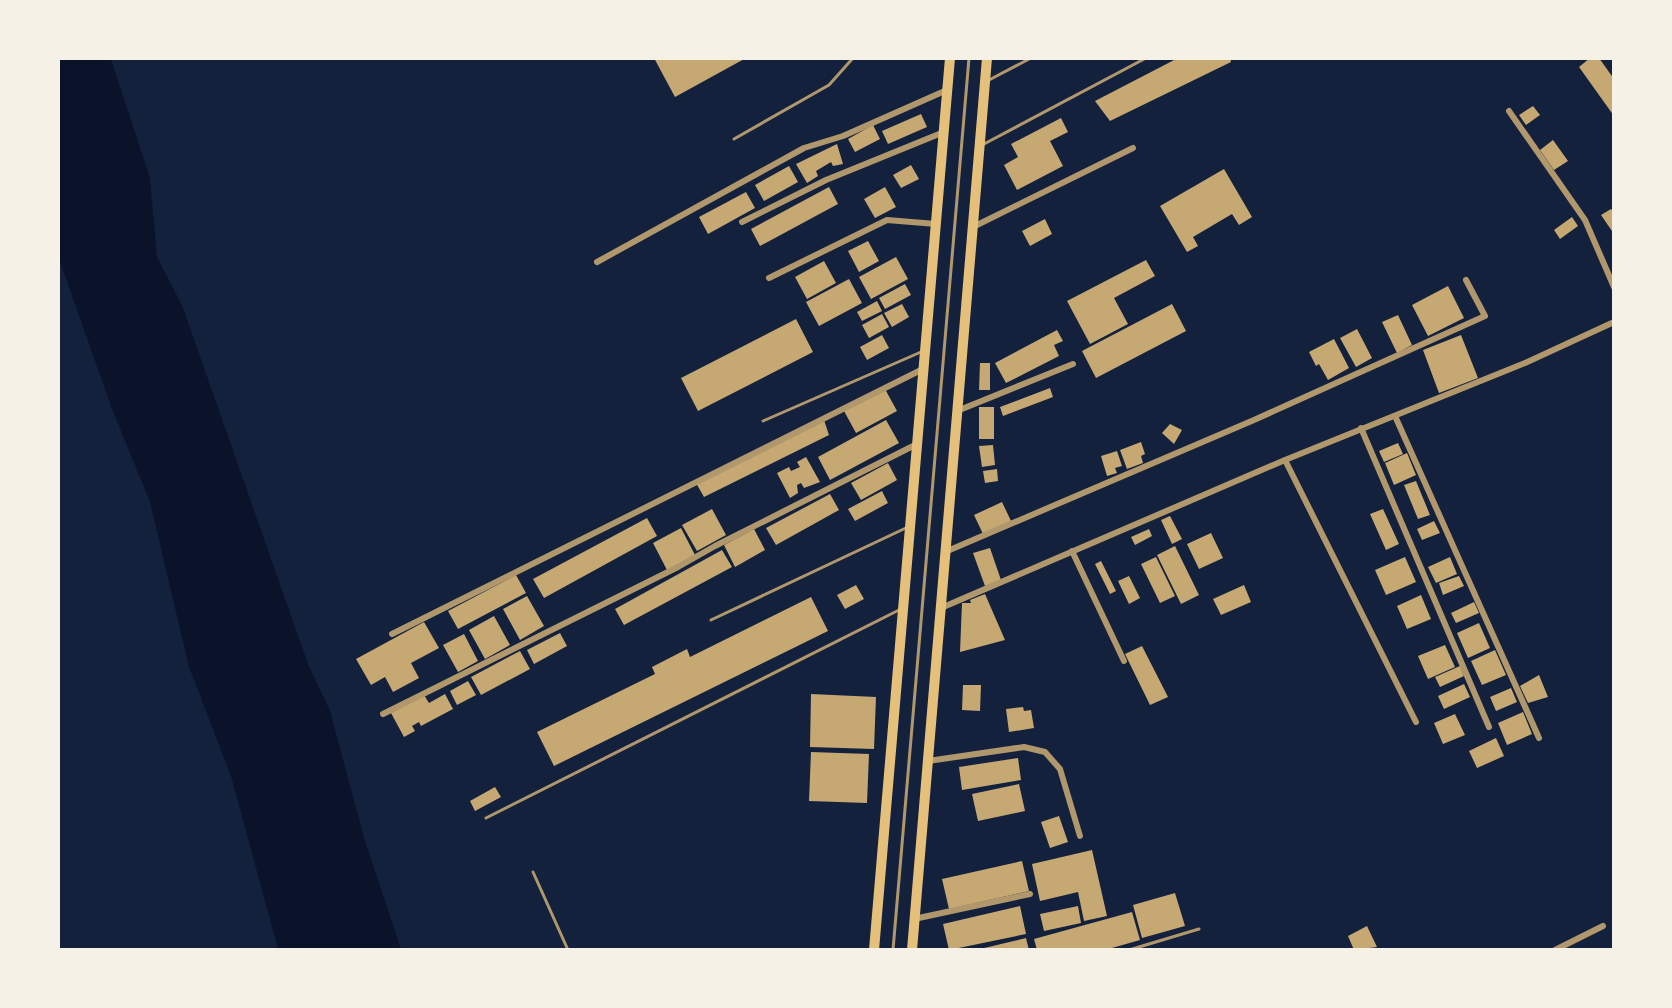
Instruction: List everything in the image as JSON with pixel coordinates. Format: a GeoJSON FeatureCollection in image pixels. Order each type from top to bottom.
{"type":"FeatureCollection","features":[{"type":"Feature","properties":{"kind":"main road"},"geometry":{"type":"LineString","coordinates":[[874,950],[950,58]]}},
{"type":"Feature","properties":{"kind":"main road"},"geometry":{"type":"LineString","coordinates":[[912,950],[957,411],[975,226],[987,58]]}},
{"type":"Feature","properties":{"kind":"street"},"geometry":{"type":"LineString","coordinates":[[597,262],[804,148],[843,136],[948,90]]}},
{"type":"Feature","properties":{"kind":"street"},"geometry":{"type":"LineString","coordinates":[[1509,111],[1585,220],[1614,287]]}},
{"type":"Feature","properties":{"kind":"street"},"geometry":{"type":"LineString","coordinates":[[742,222],[826,180],[944,132]]}},
{"type":"Feature","properties":{"kind":"street"},"geometry":{"type":"LineString","coordinates":[[975,226],[1133,148]]}},
{"type":"Feature","properties":{"kind":"street"},"geometry":{"type":"LineString","coordinates":[[769,278],[887,220],[936,224]]}},
{"type":"Feature","properties":{"kind":"street"},"geometry":{"type":"LineString","coordinates":[[945,552],[1222,435],[1485,316],[1466,280]]}},
{"type":"Feature","properties":{"kind":"street"},"geometry":{"type":"LineString","coordinates":[[941,608],[1361,428],[1525,363],[1614,322]]}},
{"type":"Feature","properties":{"kind":"street"},"geometry":{"type":"LineString","coordinates":[[957,411],[1072,363]]}},
{"type":"Feature","properties":{"kind":"street"},"geometry":{"type":"LineString","coordinates":[[392,634],[924,369]]}},
{"type":"Feature","properties":{"kind":"street"},"geometry":{"type":"LineString","coordinates":[[1395,416],[1539,738]]}},
{"type":"Feature","properties":{"kind":"street"},"geometry":{"type":"LineString","coordinates":[[1361,428],[1489,727]]}},
{"type":"Feature","properties":{"kind":"street"},"geometry":{"type":"LineString","coordinates":[[383,714],[678,567],[917,444]]}},
{"type":"Feature","properties":{"kind":"street"},"geometry":{"type":"LineString","coordinates":[[1285,460],[1416,722]]}},
{"type":"Feature","properties":{"kind":"street"},"geometry":{"type":"LineString","coordinates":[[1072,551],[1124,661]]}},
{"type":"Feature","properties":{"kind":"street"},"geometry":{"type":"LineString","coordinates":[[928,761],[1024,747],[1045,752],[1060,769],[1080,836]]}},
{"type":"Feature","properties":{"kind":"street"},"geometry":{"type":"LineString","coordinates":[[914,919],[1030,894]]}},
{"type":"Feature","properties":{"kind":"street"},"geometry":{"type":"LineString","coordinates":[[1555,950],[1603,926]]}},
{"type":"Feature","properties":{"kind":"lane"},"geometry":{"type":"LineString","coordinates":[[734,139],[829,85],[853,58]]}},
{"type":"Feature","properties":{"kind":"lane"},"geometry":{"type":"LineString","coordinates":[[892,950],[969,58]]}},
{"type":"Feature","properties":{"kind":"lane"},"geometry":{"type":"LineString","coordinates":[[985,82],[1031,58]]}},
{"type":"Feature","properties":{"kind":"lane"},"geometry":{"type":"LineString","coordinates":[[979,146],[1146,58]]}},
{"type":"Feature","properties":{"kind":"lane"},"geometry":{"type":"LineString","coordinates":[[763,421],[925,350]]}},
{"type":"Feature","properties":{"kind":"lane"},"geometry":{"type":"LineString","coordinates":[[711,620],[910,525]]}},
{"type":"Feature","properties":{"kind":"lane"},"geometry":{"type":"LineString","coordinates":[[486,818],[903,608]]}},
{"type":"Feature","properties":{"kind":"lane"},"geometry":{"type":"LineString","coordinates":[[533,872],[568,950]]}},
{"type":"Feature","properties":{"kind":"lane"},"geometry":{"type":"LineString","coordinates":[[1129,950],[1199,929]]}},
{"type":"Feature","properties":{"kind":"water"},"geometry":{"type":"Polygon","coordinates":[[[58,59],[111,59],[150,178],[157,257],[182,305],[308,664],[330,711],[365,841],[401,949],[278,949],[231,776],[189,667],[150,502],[112,409],[59,259],[58,59]]]}},
{"type":"Feature","properties":{"kind":"building"},"geometry":{"type":"Polygon","coordinates":[[[654,58],[746,58],[675,97],[654,58]]]}},
{"type":"Feature","properties":{"kind":"building"},"geometry":{"type":"Polygon","coordinates":[[[1178,58],[1230,58],[1231,62],[1110,121],[1095,101],[1178,58]]]}},
{"type":"Feature","properties":{"kind":"building"},"geometry":{"type":"Polygon","coordinates":[[[1590,58],[1599,58],[1614,79],[1614,116],[1579,67],[1590,58]]]}},
{"type":"Feature","properties":{"kind":"building"},"geometry":{"type":"Polygon","coordinates":[[[1533,106],[1540,115],[1526,125],[1519,115],[1533,106]]]}},
{"type":"Feature","properties":{"kind":"building"},"geometry":{"type":"Polygon","coordinates":[[[921,114],[927,127],[888,144],[882,131],[921,114]]]}},
{"type":"Feature","properties":{"kind":"building"},"geometry":{"type":"Polygon","coordinates":[[[1061,118],[1068,132],[1050,141],[1063,166],[1017,190],[1004,165],[1018,157],[1011,144],[1061,118]]]}},
{"type":"Feature","properties":{"kind":"building"},"geometry":{"type":"Polygon","coordinates":[[[873,125],[880,139],[855,152],[848,139],[873,125]]]}},
{"type":"Feature","properties":{"kind":"building"},"geometry":{"type":"Polygon","coordinates":[[[1553,140],[1568,161],[1554,170],[1540,150],[1553,140]]]}},
{"type":"Feature","properties":{"kind":"building"},"geometry":{"type":"Polygon","coordinates":[[[837,144],[843,164],[833,166],[831,162],[816,171],[818,176],[807,183],[796,164],[837,144]]]}},
{"type":"Feature","properties":{"kind":"building"},"geometry":{"type":"Polygon","coordinates":[[[911,165],[919,179],[901,188],[893,175],[911,165]]]}},
{"type":"Feature","properties":{"kind":"building"},"geometry":{"type":"Polygon","coordinates":[[[789,166],[798,182],[764,201],[755,185],[789,166]]]}},
{"type":"Feature","properties":{"kind":"building"},"geometry":{"type":"Polygon","coordinates":[[[1224,169],[1252,217],[1239,225],[1232,214],[1193,237],[1198,246],[1187,252],[1160,206],[1224,169]]]}},
{"type":"Feature","properties":{"kind":"building"},"geometry":{"type":"Polygon","coordinates":[[[829,187],[838,204],[760,246],[751,229],[829,187]]]}},
{"type":"Feature","properties":{"kind":"building"},"geometry":{"type":"Polygon","coordinates":[[[885,187],[896,207],[875,218],[864,199],[885,187]]]}},
{"type":"Feature","properties":{"kind":"building"},"geometry":{"type":"Polygon","coordinates":[[[746,192],[755,208],[708,234],[699,217],[746,192]]]}},
{"type":"Feature","properties":{"kind":"building"},"geometry":{"type":"Polygon","coordinates":[[[1611,209],[1614,212],[1614,234],[1601,215],[1611,209]]]}},
{"type":"Feature","properties":{"kind":"building"},"geometry":{"type":"Polygon","coordinates":[[[1572,217],[1578,226],[1560,239],[1554,230],[1572,217]]]}},
{"type":"Feature","properties":{"kind":"building"},"geometry":{"type":"Polygon","coordinates":[[[1045,219],[1052,234],[1030,246],[1022,231],[1045,219]]]}},
{"type":"Feature","properties":{"kind":"building"},"geometry":{"type":"Polygon","coordinates":[[[868,241],[879,261],[859,272],[848,251],[868,241]]]}},
{"type":"Feature","properties":{"kind":"building"},"geometry":{"type":"Polygon","coordinates":[[[896,257],[908,279],[871,299],[859,277],[896,257]]]}},
{"type":"Feature","properties":{"kind":"building"},"geometry":{"type":"Polygon","coordinates":[[[1146,260],[1155,276],[1114,298],[1128,324],[1090,344],[1067,301],[1146,260]]]}},
{"type":"Feature","properties":{"kind":"building"},"geometry":{"type":"Polygon","coordinates":[[[824,261],[836,283],[807,299],[795,277],[824,261]]]}},
{"type":"Feature","properties":{"kind":"building"},"geometry":{"type":"Polygon","coordinates":[[[849,279],[862,303],[819,326],[806,302],[849,279]]]}},
{"type":"Feature","properties":{"kind":"building"},"geometry":{"type":"Polygon","coordinates":[[[905,284],[911,295],[885,309],[879,298],[905,284]]]}},
{"type":"Feature","properties":{"kind":"building"},"geometry":{"type":"Polygon","coordinates":[[[1448,286],[1464,318],[1428,336],[1412,305],[1448,286]]]}},
{"type":"Feature","properties":{"kind":"building"},"geometry":{"type":"Polygon","coordinates":[[[877,301],[882,311],[862,321],[857,312],[877,301]]]}},
{"type":"Feature","properties":{"kind":"building"},"geometry":{"type":"Polygon","coordinates":[[[902,304],[909,317],[892,327],[884,313],[902,304]]]}},
{"type":"Feature","properties":{"kind":"building"},"geometry":{"type":"Polygon","coordinates":[[[1172,304],[1186,331],[1096,378],[1082,351],[1172,304]]]}},
{"type":"Feature","properties":{"kind":"building"},"geometry":{"type":"Polygon","coordinates":[[[882,314],[889,327],[869,338],[862,325],[882,314]]]}},
{"type":"Feature","properties":{"kind":"building"},"geometry":{"type":"Polygon","coordinates":[[[1398,315],[1412,345],[1397,353],[1382,322],[1398,315]]]}},
{"type":"Feature","properties":{"kind":"building"},"geometry":{"type":"Polygon","coordinates":[[[796,319],[813,352],[698,411],[681,378],[796,319]]]}},
{"type":"Feature","properties":{"kind":"building"},"geometry":{"type":"Polygon","coordinates":[[[1357,329],[1372,358],[1356,367],[1340,338],[1357,329]]]}},
{"type":"Feature","properties":{"kind":"building"},"geometry":{"type":"Polygon","coordinates":[[[1057,330],[1063,341],[1054,345],[1059,356],[1006,383],[995,363],[1057,330]]]}},
{"type":"Feature","properties":{"kind":"building"},"geometry":{"type":"Polygon","coordinates":[[[882,335],[889,348],[867,360],[860,347],[882,335]]]}},
{"type":"Feature","properties":{"kind":"building"},"geometry":{"type":"Polygon","coordinates":[[[1461,335],[1478,378],[1439,393],[1423,350],[1461,335]]]}},
{"type":"Feature","properties":{"kind":"building"},"geometry":{"type":"Polygon","coordinates":[[[1334,339],[1349,368],[1328,380],[1319,364],[1316,366],[1309,352],[1334,339]]]}},
{"type":"Feature","properties":{"kind":"building"},"geometry":{"type":"Polygon","coordinates":[[[980,363],[990,363],[990,390],[979,390],[980,363]]]}},
{"type":"Feature","properties":{"kind":"building"},"geometry":{"type":"Polygon","coordinates":[[[1050,388],[1053,397],[1003,416],[1000,407],[1050,388]]]}},
{"type":"Feature","properties":{"kind":"building"},"geometry":{"type":"Polygon","coordinates":[[[885,389],[897,411],[856,433],[844,411],[885,389]]]}},
{"type":"Feature","properties":{"kind":"building"},"geometry":{"type":"Polygon","coordinates":[[[979,407],[994,407],[994,439],[979,439],[979,407]]]}},
{"type":"Feature","properties":{"kind":"building"},"geometry":{"type":"Polygon","coordinates":[[[824,420],[829,435],[704,497],[696,483],[824,420]]]}},
{"type":"Feature","properties":{"kind":"building"},"geometry":{"type":"Polygon","coordinates":[[[886,420],[899,443],[830,480],[818,457],[886,420]]]}},
{"type":"Feature","properties":{"kind":"building"},"geometry":{"type":"Polygon","coordinates":[[[1170,424],[1182,430],[1174,444],[1162,433],[1170,424]]]}},
{"type":"Feature","properties":{"kind":"building"},"geometry":{"type":"Polygon","coordinates":[[[1141,442],[1145,454],[1141,456],[1143,463],[1127,469],[1120,450],[1141,442]]]}},
{"type":"Feature","properties":{"kind":"building"},"geometry":{"type":"Polygon","coordinates":[[[1398,443],[1403,454],[1384,462],[1379,451],[1398,443]]]}},
{"type":"Feature","properties":{"kind":"building"},"geometry":{"type":"Polygon","coordinates":[[[993,445],[995,465],[982,467],[979,446],[993,445]]]}},
{"type":"Feature","properties":{"kind":"building"},"geometry":{"type":"Polygon","coordinates":[[[1117,451],[1122,466],[1115,468],[1117,473],[1107,476],[1101,456],[1117,451]]]}},
{"type":"Feature","properties":{"kind":"building"},"geometry":{"type":"Polygon","coordinates":[[[1407,453],[1416,475],[1394,485],[1385,463],[1407,453]]]}},
{"type":"Feature","properties":{"kind":"building"},"geometry":{"type":"Polygon","coordinates":[[[806,457],[820,482],[804,488],[801,483],[797,485],[798,493],[790,498],[777,473],[789,467],[791,471],[800,467],[797,462],[806,457]]]}},
{"type":"Feature","properties":{"kind":"building"},"geometry":{"type":"Polygon","coordinates":[[[888,463],[897,480],[861,500],[851,483],[888,463]]]}},
{"type":"Feature","properties":{"kind":"building"},"geometry":{"type":"Polygon","coordinates":[[[997,469],[998,481],[985,483],[983,471],[997,469]]]}},
{"type":"Feature","properties":{"kind":"building"},"geometry":{"type":"Polygon","coordinates":[[[1416,481],[1430,515],[1418,519],[1404,485],[1416,481]]]}},
{"type":"Feature","properties":{"kind":"building"},"geometry":{"type":"Polygon","coordinates":[[[882,491],[888,503],[855,521],[848,509],[882,491]]]}},
{"type":"Feature","properties":{"kind":"building"},"geometry":{"type":"Polygon","coordinates":[[[830,494],[839,510],[776,545],[766,528],[830,494]]]}},
{"type":"Feature","properties":{"kind":"building"},"geometry":{"type":"Polygon","coordinates":[[[1002,502],[1012,523],[984,536],[974,515],[1002,502]]]}},
{"type":"Feature","properties":{"kind":"building"},"geometry":{"type":"Polygon","coordinates":[[[712,509],[726,535],[697,551],[682,525],[712,509]]]}},
{"type":"Feature","properties":{"kind":"building"},"geometry":{"type":"Polygon","coordinates":[[[1383,509],[1399,544],[1386,550],[1370,514],[1383,509]]]}},
{"type":"Feature","properties":{"kind":"building"},"geometry":{"type":"Polygon","coordinates":[[[1170,516],[1182,539],[1172,544],[1161,520],[1170,516]]]}},
{"type":"Feature","properties":{"kind":"building"},"geometry":{"type":"Polygon","coordinates":[[[647,518],[657,536],[544,598],[533,579],[647,518]]]}},
{"type":"Feature","properties":{"kind":"building"},"geometry":{"type":"Polygon","coordinates":[[[1434,521],[1440,533],[1422,540],[1417,529],[1434,521]]]}},
{"type":"Feature","properties":{"kind":"building"},"geometry":{"type":"Polygon","coordinates":[[[681,528],[695,555],[667,570],[653,543],[681,528]]]}},
{"type":"Feature","properties":{"kind":"building"},"geometry":{"type":"Polygon","coordinates":[[[754,529],[765,550],[735,567],[724,545],[754,529]]]}},
{"type":"Feature","properties":{"kind":"building"},"geometry":{"type":"Polygon","coordinates":[[[1149,529],[1152,536],[1135,545],[1131,537],[1149,529]]]}},
{"type":"Feature","properties":{"kind":"building"},"geometry":{"type":"Polygon","coordinates":[[[1211,533],[1223,558],[1199,569],[1187,544],[1211,533]]]}},
{"type":"Feature","properties":{"kind":"building"},"geometry":{"type":"Polygon","coordinates":[[[1175,546],[1199,595],[1181,604],[1157,555],[1175,546]]]}},
{"type":"Feature","properties":{"kind":"building"},"geometry":{"type":"Polygon","coordinates":[[[990,548],[1001,580],[985,586],[973,553],[990,548]]]}},
{"type":"Feature","properties":{"kind":"building"},"geometry":{"type":"Polygon","coordinates":[[[722,550],[732,567],[624,625],[615,609],[722,550]]]}},
{"type":"Feature","properties":{"kind":"building"},"geometry":{"type":"Polygon","coordinates":[[[1156,557],[1175,596],[1160,603],[1141,564],[1156,557]]]}},
{"type":"Feature","properties":{"kind":"building"},"geometry":{"type":"Polygon","coordinates":[[[1405,557],[1416,582],[1386,595],[1375,570],[1405,557]]]}},
{"type":"Feature","properties":{"kind":"building"},"geometry":{"type":"Polygon","coordinates":[[[1450,557],[1457,574],[1436,583],[1428,567],[1450,557]]]}},
{"type":"Feature","properties":{"kind":"building"},"geometry":{"type":"Polygon","coordinates":[[[1101,561],[1116,591],[1110,594],[1095,564],[1101,561]]]}},
{"type":"Feature","properties":{"kind":"building"},"geometry":{"type":"Polygon","coordinates":[[[516,575],[526,593],[458,629],[448,611],[516,575]]]}},
{"type":"Feature","properties":{"kind":"building"},"geometry":{"type":"Polygon","coordinates":[[[1129,576],[1140,598],[1129,604],[1118,581],[1129,576]]]}},
{"type":"Feature","properties":{"kind":"building"},"geometry":{"type":"Polygon","coordinates":[[[1459,576],[1464,586],[1443,595],[1439,583],[1459,576]]]}},
{"type":"Feature","properties":{"kind":"building"},"geometry":{"type":"Polygon","coordinates":[[[856,585],[864,599],[845,609],[837,595],[856,585]]]}},
{"type":"Feature","properties":{"kind":"building"},"geometry":{"type":"Polygon","coordinates":[[[1244,585],[1251,602],[1221,615],[1213,599],[1244,585]]]}},
{"type":"Feature","properties":{"kind":"building"},"geometry":{"type":"Polygon","coordinates":[[[985,594],[1005,640],[960,652],[962,603],[971,603],[970,600],[985,594]]]}},
{"type":"Feature","properties":{"kind":"building"},"geometry":{"type":"Polygon","coordinates":[[[1421,595],[1431,619],[1407,629],[1397,606],[1421,595]]]}},
{"type":"Feature","properties":{"kind":"building"},"geometry":{"type":"Polygon","coordinates":[[[527,596],[544,626],[520,640],[503,609],[527,596]]]}},
{"type":"Feature","properties":{"kind":"building"},"geometry":{"type":"Polygon","coordinates":[[[811,597],[828,631],[554,766],[537,732],[655,674],[652,667],[687,649],[690,657],[811,597]]]}},
{"type":"Feature","properties":{"kind":"building"},"geometry":{"type":"Polygon","coordinates":[[[1474,602],[1479,613],[1456,623],[1451,613],[1474,602]]]}},
{"type":"Feature","properties":{"kind":"building"},"geometry":{"type":"Polygon","coordinates":[[[494,616],[510,645],[485,659],[469,630],[494,616]]]}},
{"type":"Feature","properties":{"kind":"building"},"geometry":{"type":"Polygon","coordinates":[[[424,622],[439,648],[411,663],[419,678],[393,692],[385,677],[371,685],[356,659],[424,622]]]}},
{"type":"Feature","properties":{"kind":"building"},"geometry":{"type":"Polygon","coordinates":[[[1479,623],[1490,648],[1468,658],[1457,633],[1479,623]]]}},
{"type":"Feature","properties":{"kind":"building"},"geometry":{"type":"Polygon","coordinates":[[[560,633],[567,646],[534,664],[527,650],[560,633]]]}},
{"type":"Feature","properties":{"kind":"building"},"geometry":{"type":"Polygon","coordinates":[[[464,634],[478,661],[458,672],[443,645],[464,634]]]}},
{"type":"Feature","properties":{"kind":"building"},"geometry":{"type":"Polygon","coordinates":[[[1445,645],[1455,667],[1428,679],[1418,656],[1445,645]]]}},
{"type":"Feature","properties":{"kind":"building"},"geometry":{"type":"Polygon","coordinates":[[[1142,646],[1168,697],[1150,705],[1125,654],[1142,646]]]}},
{"type":"Feature","properties":{"kind":"building"},"geometry":{"type":"Polygon","coordinates":[[[1495,650],[1506,675],[1482,685],[1471,661],[1495,650]]]}},
{"type":"Feature","properties":{"kind":"building"},"geometry":{"type":"Polygon","coordinates":[[[520,651],[530,669],[481,695],[471,677],[520,651]]]}},
{"type":"Feature","properties":{"kind":"building"},"geometry":{"type":"Polygon","coordinates":[[[1460,666],[1464,676],[1440,687],[1435,677],[1460,666]]]}},
{"type":"Feature","properties":{"kind":"building"},"geometry":{"type":"Polygon","coordinates":[[[1539,675],[1548,697],[1528,703],[1520,686],[1539,675]]]}},
{"type":"Feature","properties":{"kind":"building"},"geometry":{"type":"Polygon","coordinates":[[[468,681],[476,695],[457,705],[450,691],[468,681]]]}},
{"type":"Feature","properties":{"kind":"building"},"geometry":{"type":"Polygon","coordinates":[[[1464,684],[1470,697],[1444,709],[1438,696],[1464,684]]]}},
{"type":"Feature","properties":{"kind":"building"},"geometry":{"type":"Polygon","coordinates":[[[963,685],[981,685],[980,711],[962,710],[963,685]]]}},
{"type":"Feature","properties":{"kind":"building"},"geometry":{"type":"Polygon","coordinates":[[[1511,688],[1517,702],[1496,711],[1490,697],[1511,688]]]}},
{"type":"Feature","properties":{"kind":"building"},"geometry":{"type":"Polygon","coordinates":[[[445,694],[453,709],[421,726],[419,722],[412,726],[415,731],[404,737],[391,713],[424,695],[429,703],[445,694]]]}},
{"type":"Feature","properties":{"kind":"building"},"geometry":{"type":"Polygon","coordinates":[[[811,694],[876,697],[874,749],[810,747],[811,694]]]}},
{"type":"Feature","properties":{"kind":"building"},"geometry":{"type":"Polygon","coordinates":[[[1023,707],[1024,711],[1031,710],[1034,728],[1009,732],[1006,709],[1023,707]]]}},
{"type":"Feature","properties":{"kind":"building"},"geometry":{"type":"Polygon","coordinates":[[[1523,712],[1532,734],[1507,745],[1498,723],[1523,712]]]}},
{"type":"Feature","properties":{"kind":"building"},"geometry":{"type":"Polygon","coordinates":[[[1455,714],[1465,735],[1443,744],[1434,723],[1455,714]]]}},
{"type":"Feature","properties":{"kind":"building"},"geometry":{"type":"Polygon","coordinates":[[[1496,738],[1504,756],[1477,768],[1469,751],[1496,738]]]}},
{"type":"Feature","properties":{"kind":"building"},"geometry":{"type":"Polygon","coordinates":[[[811,752],[869,754],[867,803],[809,801],[811,752]]]}},
{"type":"Feature","properties":{"kind":"building"},"geometry":{"type":"Polygon","coordinates":[[[1018,758],[1021,780],[962,790],[959,767],[1018,758]]]}},
{"type":"Feature","properties":{"kind":"building"},"geometry":{"type":"Polygon","coordinates":[[[1019,784],[1025,811],[978,821],[972,794],[1019,784]]]}},
{"type":"Feature","properties":{"kind":"building"},"geometry":{"type":"Polygon","coordinates":[[[495,787],[501,797],[475,811],[470,801],[495,787]]]}},
{"type":"Feature","properties":{"kind":"building"},"geometry":{"type":"Polygon","coordinates":[[[1059,816],[1068,842],[1050,848],[1041,822],[1059,816]]]}},
{"type":"Feature","properties":{"kind":"building"},"geometry":{"type":"Polygon","coordinates":[[[1092,850],[1107,916],[1084,921],[1078,892],[1040,901],[1032,864],[1092,850]]]}},
{"type":"Feature","properties":{"kind":"building"},"geometry":{"type":"Polygon","coordinates":[[[1022,861],[1029,891],[949,909],[942,879],[1022,861]]]}},
{"type":"Feature","properties":{"kind":"building"},"geometry":{"type":"Polygon","coordinates":[[[1175,893],[1185,926],[1142,938],[1133,905],[1175,893]]]}},
{"type":"Feature","properties":{"kind":"building"},"geometry":{"type":"Polygon","coordinates":[[[1020,906],[1026,934],[949,950],[943,924],[1020,906]]]}},
{"type":"Feature","properties":{"kind":"building"},"geometry":{"type":"Polygon","coordinates":[[[1078,906],[1081,923],[1044,931],[1040,914],[1078,906]]]}},
{"type":"Feature","properties":{"kind":"building"},"geometry":{"type":"Polygon","coordinates":[[[1132,912],[1140,940],[1105,950],[1037,950],[1034,939],[1132,912]]]}},
{"type":"Feature","properties":{"kind":"building"},"geometry":{"type":"Polygon","coordinates":[[[1367,926],[1377,947],[1354,950],[1348,936],[1367,926]]]}},
{"type":"Feature","properties":{"kind":"building"},"geometry":{"type":"Polygon","coordinates":[[[1026,938],[1029,950],[980,949],[1026,938]]]}}]}
